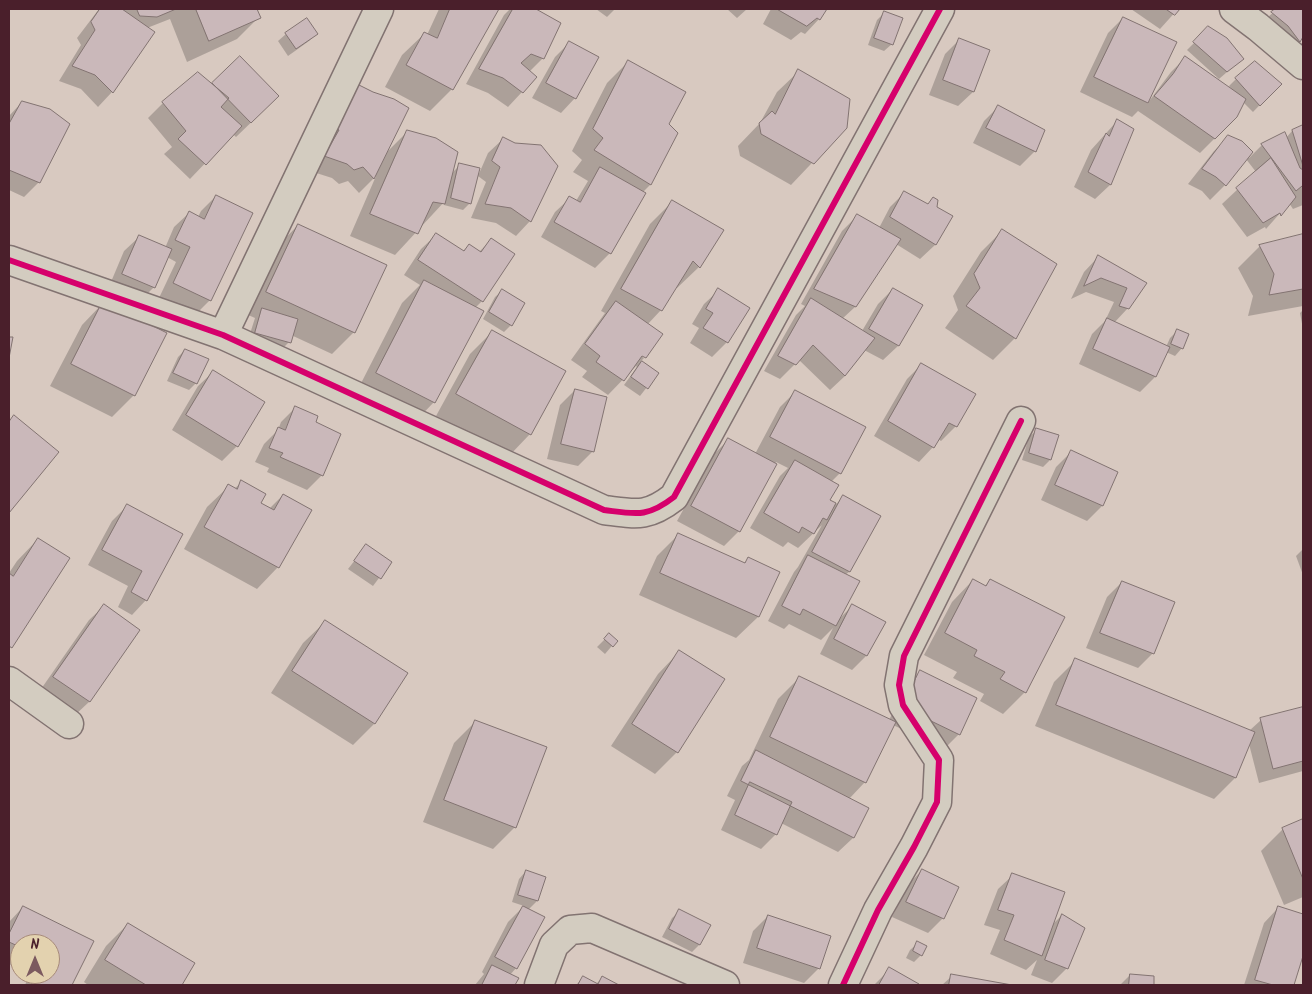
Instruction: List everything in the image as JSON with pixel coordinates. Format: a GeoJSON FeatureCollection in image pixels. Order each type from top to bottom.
{"type":"FeatureCollection","features":[{"type":"Feature","properties":{"kind":"street"},"geometry":{"type":"LineString","coordinates":[[223,335],[379,9]]}},
{"type":"Feature","properties":{"kind":"street"},"geometry":{"type":"LineString","coordinates":[[9,260],[223,335],[604,510],[638,514],[659,509],[674,497],[940,9]]}},
{"type":"Feature","properties":{"kind":"street"},"geometry":{"type":"LineString","coordinates":[[1234,9],[1303,66]]}},
{"type":"Feature","properties":{"kind":"street"},"geometry":{"type":"LineString","coordinates":[[843,985],[878,910],[914,848],[937,802],[939,760],[903,705],[899,685],[904,656],[1021,421]]}},
{"type":"Feature","properties":{"kind":"street"},"geometry":{"type":"LineString","coordinates":[[9,681],[69,724]]}},
{"type":"Feature","properties":{"kind":"street"},"geometry":{"type":"LineString","coordinates":[[539,985],[554,945],[570,930],[592,928],[725,985]]}},
{"type":"Feature","properties":{"kind":"building"},"geometry":{"type":"Polygon","coordinates":[[[100,9],[122,9],[155,32],[113,93],[95,75],[72,66],[95,30],[91,22],[100,9]]]}},
{"type":"Feature","properties":{"kind":"building"},"geometry":{"type":"Polygon","coordinates":[[[137,9],[176,9],[157,17],[140,16],[137,9]]]}},
{"type":"Feature","properties":{"kind":"building"},"geometry":{"type":"Polygon","coordinates":[[[196,9],[257,9],[261,18],[209,41],[196,9]]]}},
{"type":"Feature","properties":{"kind":"building"},"geometry":{"type":"Polygon","coordinates":[[[450,9],[499,9],[453,90],[406,65],[424,32],[437,38],[450,9]]]}},
{"type":"Feature","properties":{"kind":"building"},"geometry":{"type":"Polygon","coordinates":[[[513,9],[536,9],[561,23],[544,59],[531,54],[521,63],[537,77],[523,93],[503,78],[479,69],[513,9]]]}},
{"type":"Feature","properties":{"kind":"building"},"geometry":{"type":"Polygon","coordinates":[[[777,9],[827,9],[820,20],[817,18],[807,26],[777,9]]]}},
{"type":"Feature","properties":{"kind":"building"},"geometry":{"type":"Polygon","coordinates":[[[1166,9],[1180,9],[1175,15],[1166,9]]]}},
{"type":"Feature","properties":{"kind":"building"},"geometry":{"type":"Polygon","coordinates":[[[1275,9],[1303,9],[1303,37],[1300,42],[1288,26],[1271,12],[1275,9]]]}},
{"type":"Feature","properties":{"kind":"building"},"geometry":{"type":"Polygon","coordinates":[[[884,11],[903,18],[893,45],[874,38],[884,11]]]}},
{"type":"Feature","properties":{"kind":"building"},"geometry":{"type":"Polygon","coordinates":[[[1123,17],[1177,42],[1148,103],[1094,77],[1123,17]]]}},
{"type":"Feature","properties":{"kind":"building"},"geometry":{"type":"Polygon","coordinates":[[[307,18],[318,34],[296,49],[285,33],[307,18]]]}},
{"type":"Feature","properties":{"kind":"building"},"geometry":{"type":"Polygon","coordinates":[[[1208,26],[1227,38],[1244,59],[1227,72],[1193,42],[1208,26]]]}},
{"type":"Feature","properties":{"kind":"building"},"geometry":{"type":"Polygon","coordinates":[[[959,38],[990,50],[974,92],[943,80],[959,38]]]}},
{"type":"Feature","properties":{"kind":"building"},"geometry":{"type":"Polygon","coordinates":[[[569,41],[599,57],[576,99],[546,83],[569,41]]]}},
{"type":"Feature","properties":{"kind":"building"},"geometry":{"type":"Polygon","coordinates":[[[240,56],[279,96],[251,123],[212,83],[240,56]]]}},
{"type":"Feature","properties":{"kind":"building"},"geometry":{"type":"Polygon","coordinates":[[[1185,56],[1246,99],[1237,117],[1215,139],[1154,96],[1173,74],[1185,56]]]}},
{"type":"Feature","properties":{"kind":"building"},"geometry":{"type":"Polygon","coordinates":[[[628,60],[686,92],[669,124],[678,133],[651,185],[594,150],[603,138],[593,129],[628,60]]]}},
{"type":"Feature","properties":{"kind":"building"},"geometry":{"type":"Polygon","coordinates":[[[1255,61],[1282,84],[1260,106],[1235,78],[1255,61]]]}},
{"type":"Feature","properties":{"kind":"building"},"geometry":{"type":"Polygon","coordinates":[[[798,69],[850,99],[847,128],[814,164],[761,134],[759,123],[772,111],[775,114],[798,69]]]}},
{"type":"Feature","properties":{"kind":"building"},"geometry":{"type":"Polygon","coordinates":[[[198,72],[229,98],[221,107],[242,126],[206,165],[178,139],[186,131],[162,102],[198,72]]]}},
{"type":"Feature","properties":{"kind":"building"},"geometry":{"type":"Polygon","coordinates":[[[355,83],[394,99],[409,108],[374,179],[363,167],[354,170],[347,164],[324,156],[339,130],[331,123],[355,83]]]}},
{"type":"Feature","properties":{"kind":"building"},"geometry":{"type":"Polygon","coordinates":[[[22,101],[50,109],[70,124],[40,183],[9,170],[9,124],[22,101]]]}},
{"type":"Feature","properties":{"kind":"building"},"geometry":{"type":"Polygon","coordinates":[[[998,105],[1045,130],[1036,152],[986,128],[998,105]]]}},
{"type":"Feature","properties":{"kind":"building"},"geometry":{"type":"Polygon","coordinates":[[[1117,119],[1134,129],[1111,185],[1088,172],[1106,133],[1109,136],[1117,119]]]}},
{"type":"Feature","properties":{"kind":"building"},"geometry":{"type":"Polygon","coordinates":[[[1303,125],[1303,166],[1292,130],[1303,125]]]}},
{"type":"Feature","properties":{"kind":"building"},"geometry":{"type":"Polygon","coordinates":[[[407,130],[436,138],[458,152],[445,204],[433,202],[418,234],[370,214],[407,130]]]}},
{"type":"Feature","properties":{"kind":"building"},"geometry":{"type":"Polygon","coordinates":[[[1285,132],[1300,168],[1303,170],[1303,187],[1296,191],[1261,144],[1285,132]]]}},
{"type":"Feature","properties":{"kind":"building"},"geometry":{"type":"Polygon","coordinates":[[[1228,135],[1242,141],[1253,152],[1226,186],[1216,177],[1202,169],[1228,135]]]}},
{"type":"Feature","properties":{"kind":"building"},"geometry":{"type":"Polygon","coordinates":[[[503,137],[515,143],[541,145],[558,166],[531,222],[511,208],[485,204],[500,167],[492,161],[503,137]]]}},
{"type":"Feature","properties":{"kind":"building"},"geometry":{"type":"Polygon","coordinates":[[[1271,158],[1296,197],[1281,216],[1280,213],[1263,223],[1236,188],[1271,158]]]}},
{"type":"Feature","properties":{"kind":"building"},"geometry":{"type":"Polygon","coordinates":[[[459,163],[480,168],[471,204],[451,198],[459,163]]]}},
{"type":"Feature","properties":{"kind":"building"},"geometry":{"type":"Polygon","coordinates":[[[600,167],[646,193],[611,254],[554,222],[569,196],[580,202],[600,167]]]}},
{"type":"Feature","properties":{"kind":"building"},"geometry":{"type":"Polygon","coordinates":[[[904,191],[928,204],[933,197],[938,200],[937,207],[953,216],[936,245],[890,217],[904,191]]]}},
{"type":"Feature","properties":{"kind":"building"},"geometry":{"type":"Polygon","coordinates":[[[216,195],[253,213],[211,301],[173,283],[190,247],[175,240],[189,211],[204,219],[216,195]]]}},
{"type":"Feature","properties":{"kind":"building"},"geometry":{"type":"Polygon","coordinates":[[[672,200],[724,230],[700,268],[693,261],[662,311],[621,289],[672,200]]]}},
{"type":"Feature","properties":{"kind":"building"},"geometry":{"type":"Polygon","coordinates":[[[857,214],[901,239],[856,307],[814,289],[857,214]]]}},
{"type":"Feature","properties":{"kind":"building"},"geometry":{"type":"Polygon","coordinates":[[[298,224],[387,265],[355,333],[266,292],[298,224]]]}},
{"type":"Feature","properties":{"kind":"building"},"geometry":{"type":"Polygon","coordinates":[[[1002,229],[1057,264],[1016,339],[966,306],[980,288],[974,274],[1002,229]]]}},
{"type":"Feature","properties":{"kind":"building"},"geometry":{"type":"Polygon","coordinates":[[[436,233],[464,251],[469,244],[481,252],[491,238],[515,254],[483,302],[418,260],[436,233]]]}},
{"type":"Feature","properties":{"kind":"building"},"geometry":{"type":"Polygon","coordinates":[[[1303,234],[1303,289],[1269,295],[1274,274],[1259,245],[1303,234]]]}},
{"type":"Feature","properties":{"kind":"building"},"geometry":{"type":"Polygon","coordinates":[[[139,235],[172,249],[155,288],[122,274],[139,235]]]}},
{"type":"Feature","properties":{"kind":"building"},"geometry":{"type":"Polygon","coordinates":[[[1098,255],[1147,283],[1129,309],[1119,306],[1127,288],[1101,278],[1084,286],[1098,255]]]}},
{"type":"Feature","properties":{"kind":"building"},"geometry":{"type":"Polygon","coordinates":[[[424,280],[484,311],[435,403],[376,373],[424,280]]]}},
{"type":"Feature","properties":{"kind":"building"},"geometry":{"type":"Polygon","coordinates":[[[718,288],[750,308],[728,343],[703,328],[713,313],[706,309],[718,288]]]}},
{"type":"Feature","properties":{"kind":"building"},"geometry":{"type":"Polygon","coordinates":[[[893,288],[923,305],[899,346],[869,329],[893,288]]]}},
{"type":"Feature","properties":{"kind":"building"},"geometry":{"type":"Polygon","coordinates":[[[502,289],[525,303],[512,326],[489,312],[502,289]]]}},
{"type":"Feature","properties":{"kind":"building"},"geometry":{"type":"Polygon","coordinates":[[[811,298],[875,338],[845,376],[813,345],[796,365],[778,356],[811,298]]]}},
{"type":"Feature","properties":{"kind":"building"},"geometry":{"type":"Polygon","coordinates":[[[103,301],[167,333],[135,396],[71,364],[103,301]]]}},
{"type":"Feature","properties":{"kind":"building"},"geometry":{"type":"Polygon","coordinates":[[[616,301],[663,334],[646,358],[642,356],[624,381],[596,362],[600,356],[585,344],[616,301]]]}},
{"type":"Feature","properties":{"kind":"building"},"geometry":{"type":"Polygon","coordinates":[[[262,308],[298,319],[291,343],[255,333],[262,308]]]}},
{"type":"Feature","properties":{"kind":"building"},"geometry":{"type":"Polygon","coordinates":[[[1107,318],[1170,347],[1156,377],[1093,349],[1107,318]]]}},
{"type":"Feature","properties":{"kind":"building"},"geometry":{"type":"Polygon","coordinates":[[[1177,329],[1189,334],[1183,349],[1171,344],[1177,329]]]}},
{"type":"Feature","properties":{"kind":"building"},"geometry":{"type":"Polygon","coordinates":[[[492,330],[566,371],[531,435],[456,394],[492,330]]]}},
{"type":"Feature","properties":{"kind":"building"},"geometry":{"type":"Polygon","coordinates":[[[9,337],[13,337],[9,358],[9,337]]]}},
{"type":"Feature","properties":{"kind":"building"},"geometry":{"type":"Polygon","coordinates":[[[185,349],[209,359],[197,384],[173,373],[185,349]]]}},
{"type":"Feature","properties":{"kind":"building"},"geometry":{"type":"Polygon","coordinates":[[[642,361],[659,373],[648,389],[631,377],[642,361]]]}},
{"type":"Feature","properties":{"kind":"building"},"geometry":{"type":"Polygon","coordinates":[[[921,363],[976,394],[957,427],[949,423],[934,448],[888,421],[921,363]]]}},
{"type":"Feature","properties":{"kind":"building"},"geometry":{"type":"Polygon","coordinates":[[[213,370],[265,402],[238,447],[186,415],[213,370]]]}},
{"type":"Feature","properties":{"kind":"building"},"geometry":{"type":"Polygon","coordinates":[[[575,389],[607,397],[594,452],[561,444],[575,389]]]}},
{"type":"Feature","properties":{"kind":"building"},"geometry":{"type":"Polygon","coordinates":[[[795,390],[866,427],[841,474],[770,437],[795,390]]]}},
{"type":"Feature","properties":{"kind":"building"},"geometry":{"type":"Polygon","coordinates":[[[295,406],[318,416],[316,422],[341,434],[323,476],[280,457],[283,453],[269,448],[278,427],[285,430],[295,406]]]}},
{"type":"Feature","properties":{"kind":"building"},"geometry":{"type":"Polygon","coordinates":[[[14,415],[59,452],[9,513],[9,422],[14,415]]]}},
{"type":"Feature","properties":{"kind":"building"},"geometry":{"type":"Polygon","coordinates":[[[1036,428],[1059,435],[1051,460],[1029,453],[1036,428]]]}},
{"type":"Feature","properties":{"kind":"building"},"geometry":{"type":"Polygon","coordinates":[[[728,438],[777,464],[740,532],[691,506],[728,438]]]}},
{"type":"Feature","properties":{"kind":"building"},"geometry":{"type":"Polygon","coordinates":[[[1071,450],[1118,472],[1103,506],[1055,485],[1071,450]]]}},
{"type":"Feature","properties":{"kind":"building"},"geometry":{"type":"Polygon","coordinates":[[[795,460],[839,485],[830,500],[836,503],[827,520],[823,518],[814,534],[802,527],[799,533],[764,513],[795,460]]]}},
{"type":"Feature","properties":{"kind":"building"},"geometry":{"type":"Polygon","coordinates":[[[241,480],[266,494],[261,503],[274,510],[283,494],[312,510],[279,568],[204,527],[228,484],[237,489],[241,480]]]}},
{"type":"Feature","properties":{"kind":"building"},"geometry":{"type":"Polygon","coordinates":[[[843,495],[881,516],[850,572],[812,552],[843,495]]]}},
{"type":"Feature","properties":{"kind":"building"},"geometry":{"type":"Polygon","coordinates":[[[127,504],[183,534],[147,601],[131,592],[142,571],[102,550],[127,504]]]}},
{"type":"Feature","properties":{"kind":"building"},"geometry":{"type":"Polygon","coordinates":[[[678,533],[745,563],[748,557],[780,572],[759,617],[660,573],[678,533]]]}},
{"type":"Feature","properties":{"kind":"building"},"geometry":{"type":"Polygon","coordinates":[[[38,538],[70,558],[12,648],[9,646],[9,573],[13,576],[38,538]]]}},
{"type":"Feature","properties":{"kind":"building"},"geometry":{"type":"Polygon","coordinates":[[[366,544],[392,562],[381,579],[354,561],[366,544]]]}},
{"type":"Feature","properties":{"kind":"building"},"geometry":{"type":"Polygon","coordinates":[[[808,555],[860,581],[836,626],[803,609],[800,615],[782,606],[808,555]]]}},
{"type":"Feature","properties":{"kind":"building"},"geometry":{"type":"Polygon","coordinates":[[[973,579],[986,586],[990,579],[1065,617],[1026,693],[1000,679],[1005,672],[974,656],[977,650],[945,633],[973,579]]]}},
{"type":"Feature","properties":{"kind":"building"},"geometry":{"type":"Polygon","coordinates":[[[1122,581],[1175,602],[1154,654],[1100,633],[1122,581]]]}},
{"type":"Feature","properties":{"kind":"building"},"geometry":{"type":"Polygon","coordinates":[[[104,604],[140,630],[90,702],[53,677],[104,604]]]}},
{"type":"Feature","properties":{"kind":"building"},"geometry":{"type":"Polygon","coordinates":[[[852,604],[886,622],[867,656],[834,639],[852,604]]]}},
{"type":"Feature","properties":{"kind":"building"},"geometry":{"type":"Polygon","coordinates":[[[325,620],[408,673],[375,724],[292,671],[325,620]]]}},
{"type":"Feature","properties":{"kind":"building"},"geometry":{"type":"Polygon","coordinates":[[[609,633],[618,641],[613,647],[604,639],[609,633]]]}},
{"type":"Feature","properties":{"kind":"building"},"geometry":{"type":"Polygon","coordinates":[[[679,650],[725,679],[678,753],[632,724],[679,650]]]}},
{"type":"Feature","properties":{"kind":"building"},"geometry":{"type":"Polygon","coordinates":[[[1075,658],[1255,732],[1236,778],[1056,705],[1075,658]]]}},
{"type":"Feature","properties":{"kind":"building"},"geometry":{"type":"Polygon","coordinates":[[[920,670],[977,698],[960,735],[902,707],[920,670]]]}},
{"type":"Feature","properties":{"kind":"building"},"geometry":{"type":"Polygon","coordinates":[[[799,676],[896,722],[866,783],[770,737],[799,676]]]}},
{"type":"Feature","properties":{"kind":"building"},"geometry":{"type":"Polygon","coordinates":[[[1303,707],[1303,761],[1273,769],[1260,718],[1303,707]]]}},
{"type":"Feature","properties":{"kind":"building"},"geometry":{"type":"Polygon","coordinates":[[[475,720],[547,747],[516,828],[444,800],[475,720]]]}},
{"type":"Feature","properties":{"kind":"building"},"geometry":{"type":"Polygon","coordinates":[[[756,750],[869,808],[854,838],[741,781],[756,750]]]}},
{"type":"Feature","properties":{"kind":"building"},"geometry":{"type":"Polygon","coordinates":[[[750,782],[792,802],[777,835],[735,815],[750,782]]]}},
{"type":"Feature","properties":{"kind":"building"},"geometry":{"type":"Polygon","coordinates":[[[1303,819],[1303,879],[1282,828],[1303,819]]]}},
{"type":"Feature","properties":{"kind":"building"},"geometry":{"type":"Polygon","coordinates":[[[922,869],[959,887],[944,919],[906,902],[922,869]]]}},
{"type":"Feature","properties":{"kind":"building"},"geometry":{"type":"Polygon","coordinates":[[[526,870],[546,877],[538,901],[518,895],[526,870]]]}},
{"type":"Feature","properties":{"kind":"building"},"geometry":{"type":"Polygon","coordinates":[[[1012,873],[1065,892],[1042,956],[1004,940],[1014,915],[998,910],[1012,873]]]}},
{"type":"Feature","properties":{"kind":"building"},"geometry":{"type":"Polygon","coordinates":[[[23,906],[94,941],[72,985],[31,985],[60,984],[60,934],[10,934],[10,942],[9,934],[23,906]]]}},
{"type":"Feature","properties":{"kind":"building"},"geometry":{"type":"Polygon","coordinates":[[[523,906],[545,917],[517,969],[495,957],[523,906]]]}},
{"type":"Feature","properties":{"kind":"building"},"geometry":{"type":"Polygon","coordinates":[[[1278,906],[1303,914],[1303,956],[1294,985],[1273,985],[1255,980],[1278,906]]]}},
{"type":"Feature","properties":{"kind":"building"},"geometry":{"type":"Polygon","coordinates":[[[679,909],[711,925],[700,945],[669,929],[679,909]]]}},
{"type":"Feature","properties":{"kind":"building"},"geometry":{"type":"Polygon","coordinates":[[[1062,914],[1085,928],[1068,969],[1045,960],[1062,914]]]}},
{"type":"Feature","properties":{"kind":"building"},"geometry":{"type":"Polygon","coordinates":[[[768,915],[831,936],[820,969],[757,948],[768,915]]]}},
{"type":"Feature","properties":{"kind":"building"},"geometry":{"type":"Polygon","coordinates":[[[128,923],[195,963],[182,985],[146,985],[105,960],[128,923]]]}},
{"type":"Feature","properties":{"kind":"building"},"geometry":{"type":"Polygon","coordinates":[[[917,941],[927,946],[922,956],[913,951],[917,941]]]}},
{"type":"Feature","properties":{"kind":"building"},"geometry":{"type":"Polygon","coordinates":[[[492,965],[519,978],[515,985],[482,985],[492,965]]]}},
{"type":"Feature","properties":{"kind":"building"},"geometry":{"type":"Polygon","coordinates":[[[889,967],[919,984],[919,985],[879,985],[889,967]]]}},
{"type":"Feature","properties":{"kind":"building"},"geometry":{"type":"Polygon","coordinates":[[[951,974],[1012,985],[949,985],[951,974]]]}},
{"type":"Feature","properties":{"kind":"building"},"geometry":{"type":"Polygon","coordinates":[[[1130,974],[1154,976],[1154,985],[1129,985],[1130,974]]]}},
{"type":"Feature","properties":{"kind":"building"},"geometry":{"type":"Polygon","coordinates":[[[583,976],[598,984],[602,976],[619,985],[578,985],[583,976]]]}},
{"type":"Feature","properties":{"kind":"cycle path"},"geometry":{"type":"LineString","coordinates":[[9,260],[223,335],[604,510],[641,513],[665,504],[674,497],[940,9]]}},
{"type":"Feature","properties":{"kind":"cycle path"},"geometry":{"type":"LineString","coordinates":[[843,985],[878,910],[937,802],[939,760],[903,705],[899,685],[904,656],[1021,421]]}}]}
